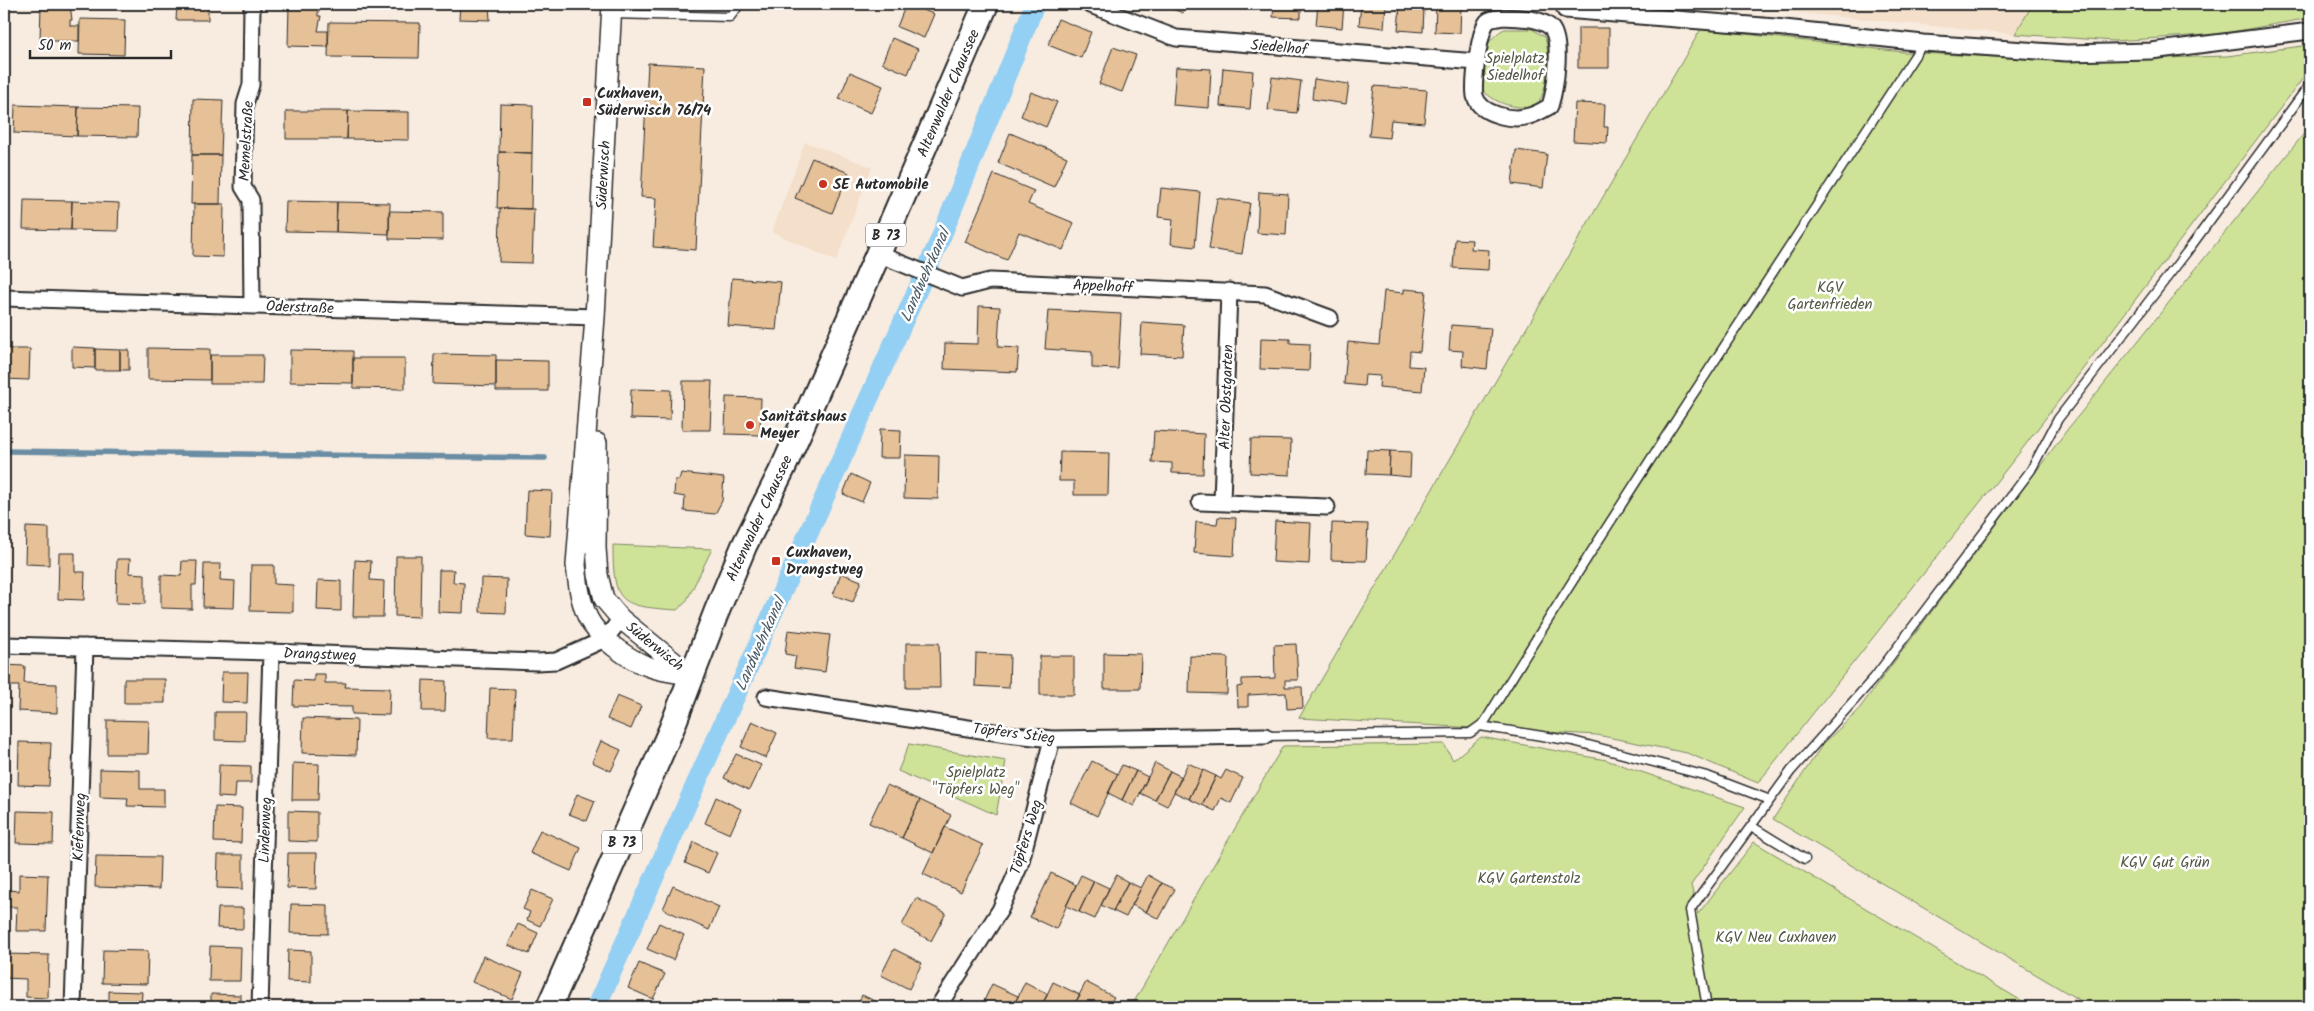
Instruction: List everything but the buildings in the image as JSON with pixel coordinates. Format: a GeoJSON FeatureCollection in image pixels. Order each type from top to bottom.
{"type":"FeatureCollection","features":[{"type":"Feature","properties":{"kind":"main road","name":"Altenwalder Chaussee"},"geometry":{"type":"LineString","coordinates":[[549,1007],[671,730],[691,675],[744,546],[784,466],[986,4]]}},
{"type":"Feature","properties":{"kind":"street","name":"Memelstraße"},"geometry":{"type":"LineString","coordinates":[[252,4],[252,85],[245,104],[243,186],[251,200],[252,306]]}},
{"type":"Feature","properties":{"kind":"street","name":"Siedelhof"},"geometry":{"type":"LineString","coordinates":[[1088,4],[1176,38],[1477,62]]}},
{"type":"Feature","properties":{"kind":"street"},"geometry":{"type":"LineString","coordinates":[[1551,27],[1565,7],[1923,43],[2067,53],[2151,51],[2310,31]]}},
{"type":"Feature","properties":{"kind":"street","name":"Süderwisch"},"geometry":{"type":"LineString","coordinates":[[612,9],[595,316],[576,566],[580,594],[589,619],[605,639],[636,661],[650,668],[691,675]]}},
{"type":"Feature","properties":{"kind":"street"},"geometry":{"type":"LineString","coordinates":[[1503,17],[1528,19],[1540,21],[1551,27],[1554,33],[1557,58],[1554,92],[1550,106],[1538,114],[1527,117],[1492,113],[1482,107],[1476,96],[1477,62],[1483,28],[1489,20],[1503,17]]}},
{"type":"Feature","properties":{"kind":"street","name":"Appelhoff"},"geometry":{"type":"LineString","coordinates":[[878,254],[962,288],[990,281],[1230,291],[1264,294],[1330,318]]}},
{"type":"Feature","properties":{"kind":"street","name":"Alter Obstgarten"},"geometry":{"type":"LineString","coordinates":[[1222,502],[1230,291]]}},
{"type":"Feature","properties":{"kind":"street","name":"Oderstraße"},"geometry":{"type":"LineString","coordinates":[[4,298],[595,316]]}},
{"type":"Feature","properties":{"kind":"street","name":"Süderwisch"},"geometry":{"type":"LineString","coordinates":[[595,316],[598,409],[596,548],[598,575],[604,599],[620,618],[691,675]]}},
{"type":"Feature","properties":{"kind":"street"},"geometry":{"type":"LineString","coordinates":[[1200,502],[1327,507]]}},
{"type":"Feature","properties":{"kind":"street"},"geometry":{"type":"LineString","coordinates":[[605,639],[620,618]]}},
{"type":"Feature","properties":{"kind":"street","name":"Drangstweg"},"geometry":{"type":"LineString","coordinates":[[4,645],[271,652],[537,662],[556,661],[605,639]]}},
{"type":"Feature","properties":{"kind":"street","name":"Kiefernweg"},"geometry":{"type":"LineString","coordinates":[[73,1007],[85,647]]}},
{"type":"Feature","properties":{"kind":"street","name":"Lindenweg"},"geometry":{"type":"LineString","coordinates":[[260,1007],[271,652]]}},
{"type":"Feature","properties":{"kind":"street","name":"Töpfers Stieg"},"geometry":{"type":"LineString","coordinates":[[766,697],[1007,734],[1052,739],[1264,736]]}},
{"type":"Feature","properties":{"kind":"street","name":"Töpfers Weg"},"geometry":{"type":"LineString","coordinates":[[938,1007],[1000,910],[1020,865],[1052,739]]}},
{"type":"Feature","properties":{"kind":"lane"},"geometry":{"type":"LineString","coordinates":[[612,9],[730,17],[740,4]]}},
{"type":"Feature","properties":{"kind":"lane"},"geometry":{"type":"LineString","coordinates":[[1264,736],[1470,733],[1484,723],[1539,633],[1923,43]]}},
{"type":"Feature","properties":{"kind":"lane"},"geometry":{"type":"LineString","coordinates":[[1708,1007],[1690,910],[1790,770],[1874,678],[2031,470],[2058,419],[2186,253],[2310,84]]}},
{"type":"Feature","properties":{"kind":"lane"},"geometry":{"type":"LineString","coordinates":[[1480,726],[1583,744],[1707,776],[1770,800]]}},
{"type":"Feature","properties":{"kind":"lane"},"geometry":{"type":"LineString","coordinates":[[1751,826],[1805,859]]}},
{"type":"Feature","properties":{"kind":"shaded area"},"geometry":{"type":"Polygon","coordinates":[[[1741,4],[2033,4],[2015,34],[1739,7],[1741,4]]]}},
{"type":"Feature","properties":{"kind":"shaded area"},"geometry":{"type":"Polygon","coordinates":[[[805,142],[872,167],[836,261],[772,232],[805,142]]]}},
{"type":"Feature","properties":{"kind":"green space"},"geometry":{"type":"Polygon","coordinates":[[[2033,4],[2310,4],[2310,18],[2220,34],[2114,41],[2015,34],[2033,4]]]}},
{"type":"Feature","properties":{"kind":"green space","name":"Spielplatz Siedelhof"},"geometry":{"type":"Polygon","coordinates":[[[1504,29],[1532,29],[1545,37],[1548,55],[1548,74],[1540,100],[1535,108],[1507,105],[1482,90],[1483,63],[1486,48],[1490,41],[1504,29]]]}},
{"type":"Feature","properties":{"kind":"green space","name":"KGV Gartenfrieden"},"geometry":{"type":"Polygon","coordinates":[[[1701,29],[1903,52],[2069,61],[2227,56],[2310,45],[2310,69],[2023,448],[1758,783],[1687,753],[1597,735],[1299,718],[1701,29]]]}},
{"type":"Feature","properties":{"kind":"green space","name":"KGV Gut Grün"},"geometry":{"type":"Polygon","coordinates":[[[2310,126],[2310,1007],[2091,1007],[1773,819],[1823,744],[1856,713],[2067,430],[2310,126]]]}},
{"type":"Feature","properties":{"kind":"green space"},"geometry":{"type":"Polygon","coordinates":[[[613,545],[712,549],[686,602],[677,610],[643,607],[624,598],[618,591],[615,580],[613,545]]]}},
{"type":"Feature","properties":{"kind":"green space"},"geometry":{"type":"Polygon","coordinates":[[[1481,737],[1606,760],[1745,807],[1691,885],[1698,914],[1754,842],[2032,1007],[1131,1007],[1283,746],[1444,744],[1453,760],[1481,737]]]}},
{"type":"Feature","properties":{"kind":"green space","name":"Spielplatz \"Töpfers Weg\""},"geometry":{"type":"Polygon","coordinates":[[[909,744],[1006,761],[996,815],[898,771],[909,744]]]}},
{"type":"Feature","properties":{"kind":"waterway","name":"Landwehrkanal"},"geometry":{"type":"LineString","coordinates":[[596,1007],[939,242],[1035,4]]}},
{"type":"Feature","properties":{"kind":"waterway"},"geometry":{"type":"LineString","coordinates":[[4,451],[545,458]]}},
{"type":"Feature","properties":{"kind":"place","name":"Cuxhaven, Süderwisch 76/74"},"geometry":{"type":"Point","coordinates":[587,102]}},
{"type":"Feature","properties":{"kind":"place","name":"SE Automobile"},"geometry":{"type":"Point","coordinates":[823,184]}},
{"type":"Feature","properties":{"kind":"place","name":"Sanitätshaus Meyer"},"geometry":{"type":"Point","coordinates":[750,425]}},
{"type":"Feature","properties":{"kind":"place","name":"Cuxhaven, Drangstweg"},"geometry":{"type":"Point","coordinates":[776,561]}},
{"type":"Feature","properties":{"kind":"park label","name":"KGV Gartenstolz"},"geometry":{"type":"Point","coordinates":[1529,878]}},
{"type":"Feature","properties":{"kind":"park label","name":"KGV Neu Cuxhaven"},"geometry":{"type":"Point","coordinates":[1776,937]}}]}
